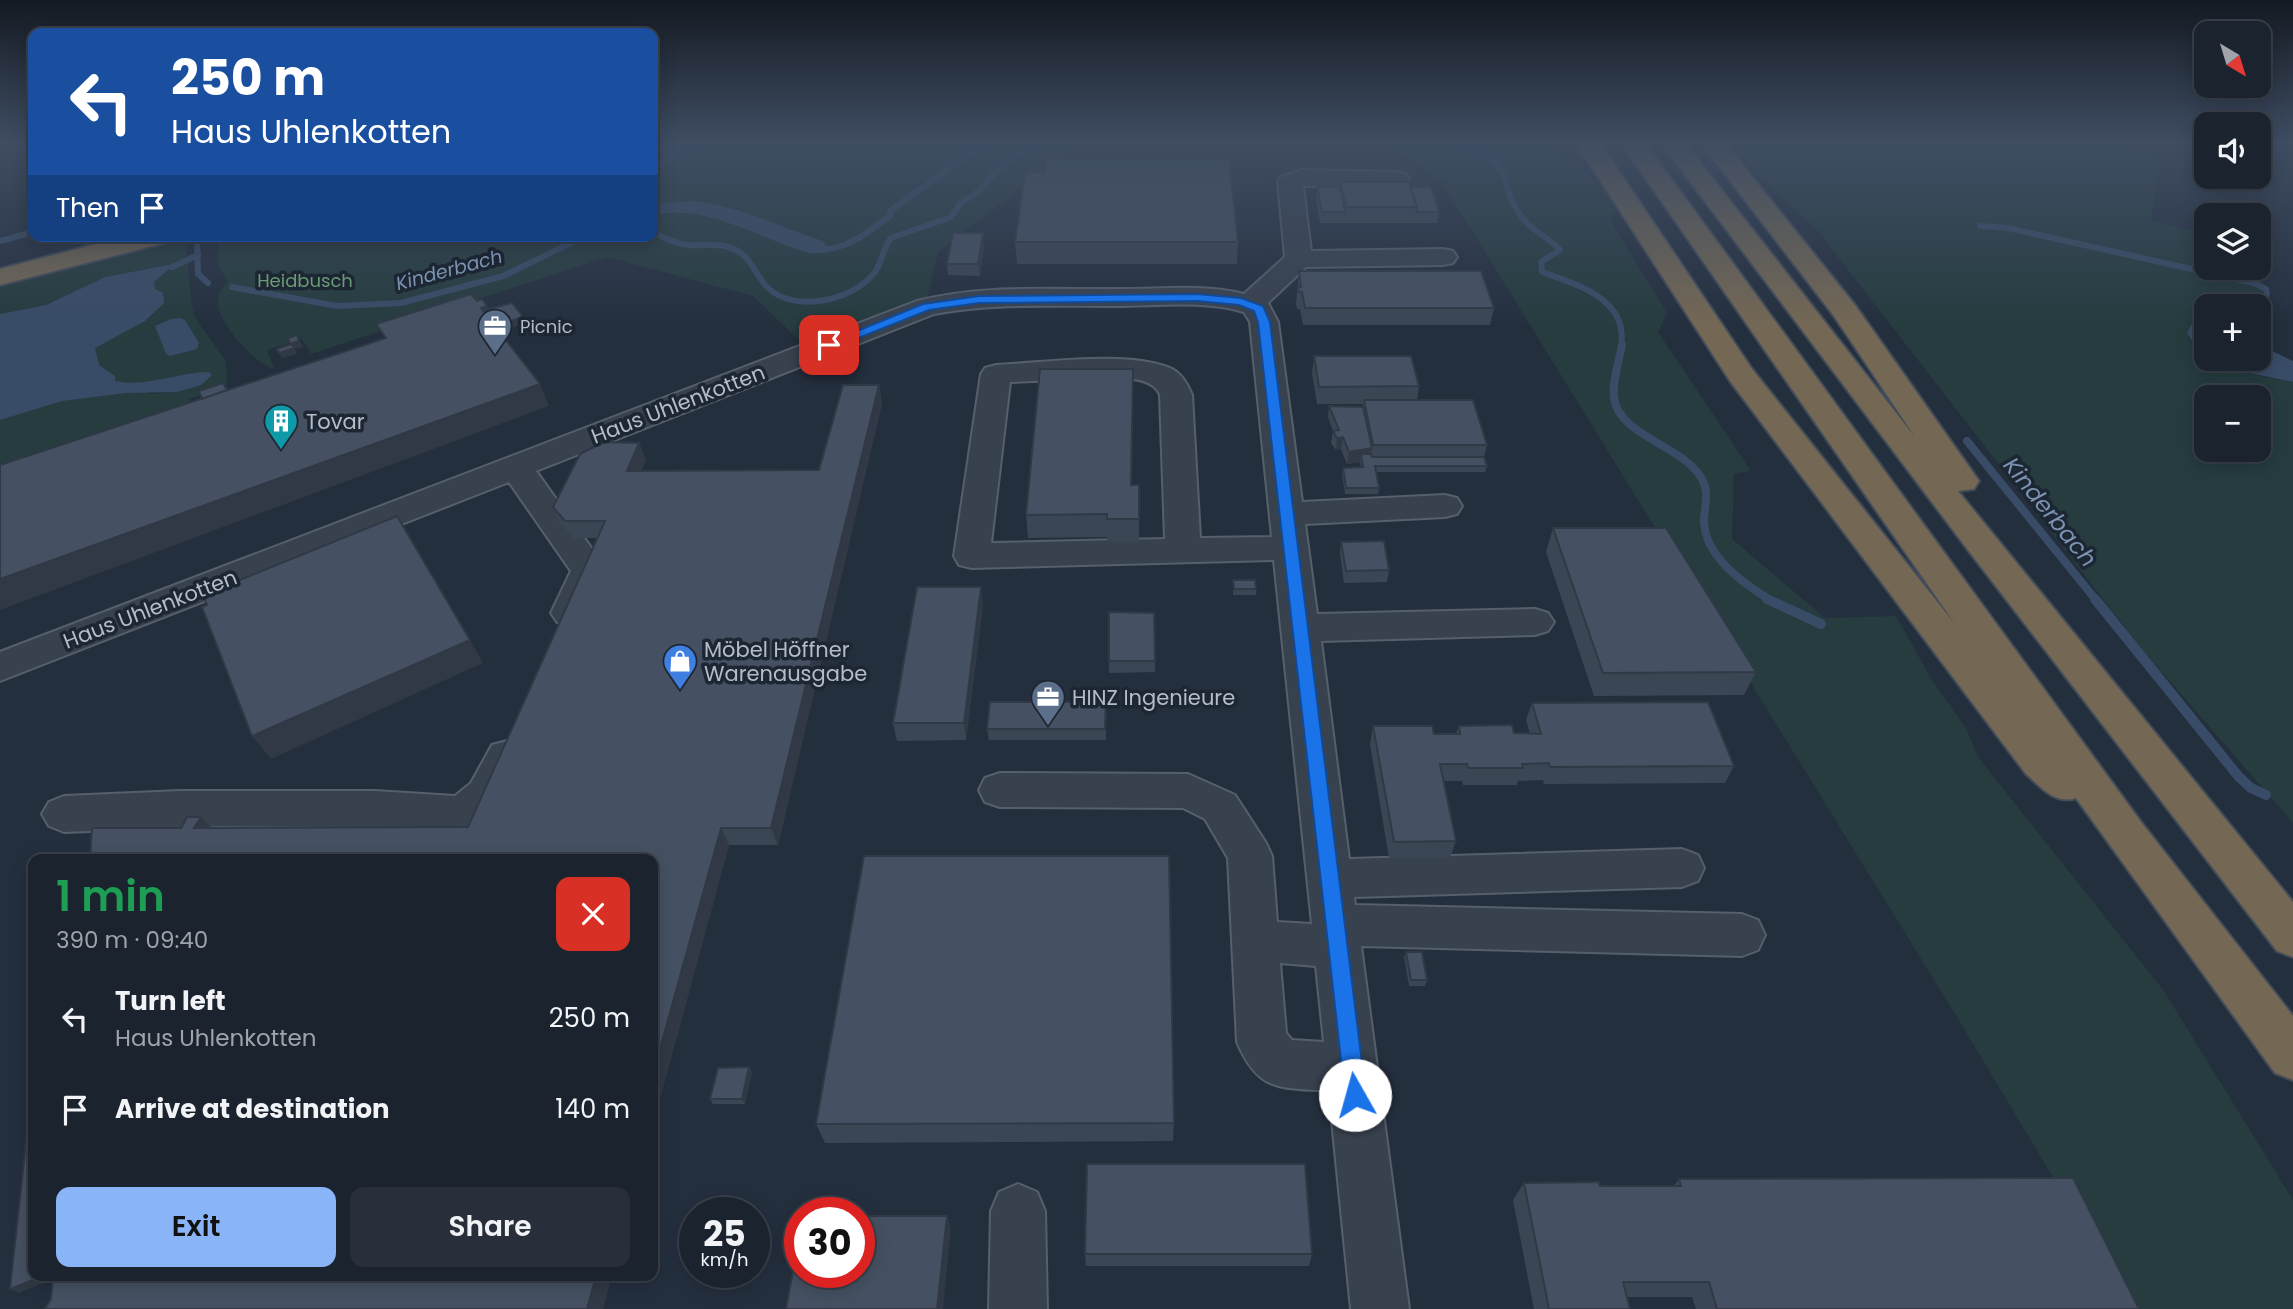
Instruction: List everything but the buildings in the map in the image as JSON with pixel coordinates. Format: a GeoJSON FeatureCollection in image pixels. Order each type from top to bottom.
{"type":"FeatureCollection","features":[{"type":"Feature","properties":{"kind":"highway"},"geometry":{"type":"LineString","coordinates":[[1623,204],[1650,237]]}},
{"type":"Feature","properties":{"kind":"highway"},"geometry":{"type":"LineString","coordinates":[[1628,204],[1741,375],[2041,762],[2126,835]]}},
{"type":"Feature","properties":{"kind":"highway"},"geometry":{"type":"LineString","coordinates":[[1677,204],[2126,835],[2293,1056]]}},
{"type":"Feature","properties":{"kind":"highway"},"geometry":{"type":"LineString","coordinates":[[1719,204],[1891,430],[2293,936]]}},
{"type":"Feature","properties":{"kind":"highway"},"geometry":{"type":"LineString","coordinates":[[1762,204],[1845,311],[2048,599],[2103,700]]}},
{"type":"Feature","properties":{"kind":"highway"},"geometry":{"type":"LineString","coordinates":[[0,264],[84,242]]}},
{"type":"Feature","properties":{"kind":"highway"},"geometry":{"type":"LineString","coordinates":[[0,277],[136,242]]}},
{"type":"Feature","properties":{"kind":"street"},"geometry":{"type":"LineString","coordinates":[[1293,204],[1299,259]]}},
{"type":"Feature","properties":{"kind":"street"},"geometry":{"type":"LineString","coordinates":[[1380,1309],[1264,322],[1259,309],[1250,304],[1299,259],[1443,257]]}},
{"type":"Feature","properties":{"kind":"street","name":"Haus Uhlenkotten"},"geometry":{"type":"LineString","coordinates":[[0,667],[927,307],[956,302],[1019,299],[1197,298],[1250,304]]}},
{"type":"Feature","properties":{"kind":"street"},"geometry":{"type":"LineString","coordinates":[[1183,551],[1174,386],[1159,375],[1134,370],[996,374],[971,556],[1183,551],[1445,506]]}},
{"type":"Feature","properties":{"kind":"street"},"geometry":{"type":"LineString","coordinates":[[516,467],[589,570],[555,647]]}},
{"type":"Feature","properties":{"kind":"street"},"geometry":{"type":"LineString","coordinates":[[1300,628],[1535,622]]}},
{"type":"Feature","properties":{"kind":"street"},"geometry":{"type":"LineString","coordinates":[[64,814],[127,810],[392,809],[456,813],[480,802],[494,787],[522,723]]}},
{"type":"Feature","properties":{"kind":"street"},"geometry":{"type":"LineString","coordinates":[[1000,790],[1188,791],[1220,807],[1250,856],[1262,1042],[1269,1054],[1279,1063],[1352,1068]]}},
{"type":"Feature","properties":{"kind":"street"},"geometry":{"type":"LineString","coordinates":[[1330,879],[1682,868]]}},
{"type":"Feature","properties":{"kind":"street"},"geometry":{"type":"LineString","coordinates":[[1255,941],[1336,935],[1742,935]]}},
{"type":"Feature","properties":{"kind":"street"},"geometry":{"type":"LineString","coordinates":[[1018,1211],[1018,1309]]}},
{"type":"Feature","properties":{"kind":"green space","name":"Heidbusch"},"geometry":{"type":"Polygon","coordinates":[[[704,204],[1000,204],[938,252],[927,299],[804,345],[753,296],[607,257],[311,354],[302,339],[267,350],[274,369],[258,360],[240,343],[225,323],[218,305],[220,292],[228,280],[219,263],[219,242],[658,242],[658,215],[674,213],[714,218],[812,254],[823,241],[704,204]]]}},
{"type":"Feature","properties":{"kind":"green space"},"geometry":{"type":"Polygon","coordinates":[[[1455,204],[1612,204],[1617,211],[1611,219],[1614,227],[1667,313],[1658,332],[1751,471],[1734,474],[1732,539],[1825,618],[1896,616],[1932,680],[1966,728],[1978,757],[2164,991],[2293,1200],[2293,1309],[2132,1309],[1960,1022],[1455,204]]]}},
{"type":"Feature","properties":{"kind":"green space"},"geometry":{"type":"Polygon","coordinates":[[[1789,204],[2154,204],[2151,221],[2194,231],[2194,280],[2262,280],[2263,285],[2268,286],[2268,294],[2194,294],[2194,325],[2187,333],[2194,345],[2194,371],[2240,371],[2293,382],[2293,823],[2141,648],[1818,231],[1789,204]]]}},
{"type":"Feature","properties":{"kind":"green space"},"geometry":{"type":"Polygon","coordinates":[[[173,242],[185,242],[192,307],[196,319],[226,361],[227,386],[189,399],[195,410],[0,470],[0,420],[26,411],[153,286],[154,282],[169,271],[168,265],[105,277],[46,305],[0,314],[0,287],[173,242]],[[169,379],[158,381],[149,394],[177,392],[201,384],[169,379]]]}},
{"type":"Feature","properties":{"kind":"water"},"geometry":{"type":"Polygon","coordinates":[[[658,204],[712,204],[741,211],[823,241],[827,247],[824,251],[812,254],[714,218],[674,213],[658,215],[658,204]]]}},
{"type":"Feature","properties":{"kind":"water"},"geometry":{"type":"Polygon","coordinates":[[[168,265],[172,267],[154,282],[155,289],[163,293],[164,303],[145,321],[95,348],[99,365],[115,376],[115,381],[127,383],[197,373],[209,372],[212,375],[201,385],[177,392],[126,393],[62,401],[0,420],[0,314],[46,305],[105,277],[168,265]]]}},
{"type":"Feature","properties":{"kind":"water"},"geometry":{"type":"Polygon","coordinates":[[[180,318],[185,320],[199,343],[197,349],[170,356],[166,354],[155,326],[180,318]]]}},
{"type":"Feature","properties":{"kind":"water"},"geometry":{"type":"Polygon","coordinates":[[[2194,322],[2194,344],[2187,333],[2194,322]]]}},
{"type":"Feature","properties":{"kind":"water"},"geometry":{"type":"Polygon","coordinates":[[[2271,346],[2272,351],[2293,361],[2293,382],[2240,371],[2271,371],[2271,346]]]}},
{"type":"Feature","properties":{"kind":"waterway"},"geometry":{"type":"LineString","coordinates":[[813,250],[835,248],[864,235],[891,215],[890,211],[900,204]]}},
{"type":"Feature","properties":{"kind":"waterway","name":"Kinderbach"},"geometry":{"type":"LineString","coordinates":[[658,234],[684,244],[730,248],[746,257],[767,287],[778,295],[807,302],[838,297],[853,290],[875,272],[891,238],[951,217],[960,204]]}},
{"type":"Feature","properties":{"kind":"waterway","name":"Kinderbach"},"geometry":{"type":"LineString","coordinates":[[1514,204],[1526,222],[1560,250],[1541,262],[1542,272],[1585,289],[1609,306],[1617,317],[1621,331],[1621,347]]}},
{"type":"Feature","properties":{"kind":"waterway","name":"Kinderbach"},"geometry":{"type":"LineString","coordinates":[[1980,226],[2008,228],[2254,283],[2266,289],[2267,294]]}},
{"type":"Feature","properties":{"kind":"waterway","name":"Kinderbach"},"geometry":{"type":"LineString","coordinates":[[0,241],[28,233]]}},
{"type":"Feature","properties":{"kind":"waterway","name":"Kinderbach"},"geometry":{"type":"LineString","coordinates":[[197,242],[197,255]]}},
{"type":"Feature","properties":{"kind":"waterway","name":"Kinderbach"},"geometry":{"type":"LineString","coordinates":[[232,287],[337,306],[401,303],[503,276],[573,242]]}},
{"type":"Feature","properties":{"kind":"waterway"},"geometry":{"type":"LineString","coordinates":[[172,267],[197,255]]}},
{"type":"Feature","properties":{"kind":"waterway","name":"Kinderbach"},"geometry":{"type":"LineString","coordinates":[[197,255],[198,274],[208,283]]}},
{"type":"Feature","properties":{"kind":"waterway","name":"Kinderbach"},"geometry":{"type":"LineString","coordinates":[[1622,345],[1614,385],[1618,411],[1639,432],[1681,458],[1702,479],[1706,490],[1704,521],[1711,546],[1727,568],[1770,600]]}},
{"type":"Feature","properties":{"kind":"waterway","name":"Kinderbach"},"geometry":{"type":"LineString","coordinates":[[1967,441],[2096,600]]}},
{"type":"Feature","properties":{"kind":"waterway","name":"Kinderbach"},"geometry":{"type":"LineString","coordinates":[[1767,599],[1821,624]]}},
{"type":"Feature","properties":{"kind":"waterway"},"geometry":{"type":"LineString","coordinates":[[2095,599],[2239,777],[2251,788],[2266,795]]}},
{"type":"Feature","properties":{"kind":"place","name":"Picnic"},"geometry":{"type":"Point","coordinates":[495,356]}},
{"type":"Feature","properties":{"kind":"place","name":"Tovar"},"geometry":{"type":"Point","coordinates":[281,451]}},
{"type":"Feature","properties":{"kind":"place","name":"Möbel Höffner Warenausgabe"},"geometry":{"type":"Point","coordinates":[680,691]}},
{"type":"Feature","properties":{"kind":"place","name":"HINZ Ingenieure"},"geometry":{"type":"Point","coordinates":[1048,727]}},
{"type":"Feature","properties":{"kind":"route"},"geometry":{"type":"LineString","coordinates":[[829,345],[927,307],[979,300],[1197,298],[1241,302],[1259,309],[1264,322],[1355,1095]]}}]}
